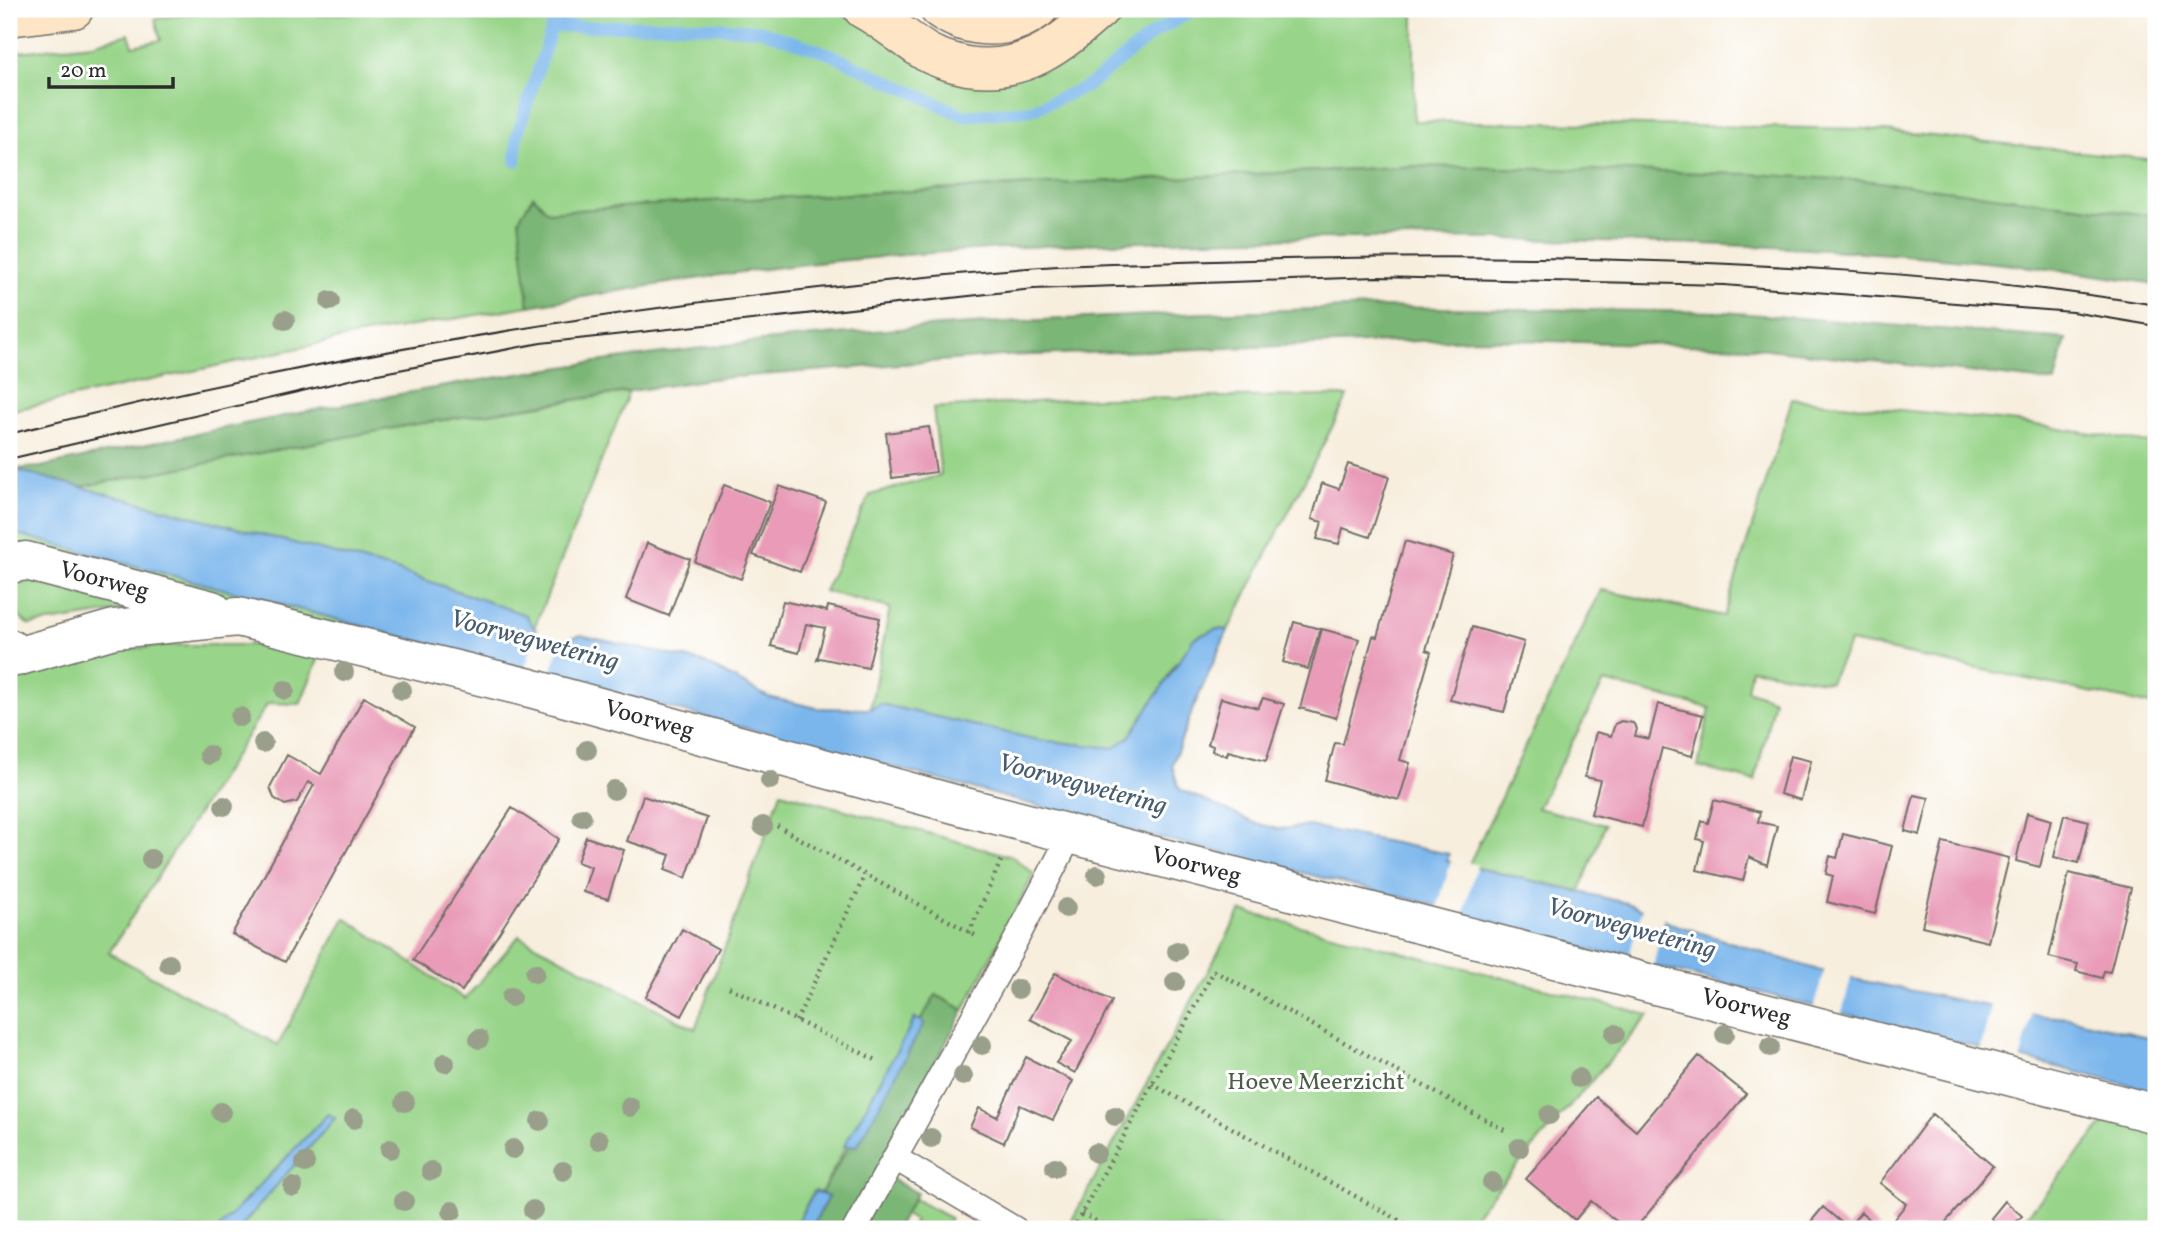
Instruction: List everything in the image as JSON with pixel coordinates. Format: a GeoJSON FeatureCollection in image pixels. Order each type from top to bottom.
{"type":"FeatureCollection","features":[{"type":"Feature","properties":{"kind":"main road"},"geometry":{"type":"LineString","coordinates":[[9,17],[74,9]]}},
{"type":"Feature","properties":{"kind":"main road"},"geometry":{"type":"LineString","coordinates":[[863,9],[928,53],[953,64],[983,68],[1030,61],[1067,39],[1100,9]]}},
{"type":"Feature","properties":{"kind":"main road"},"geometry":{"type":"LineString","coordinates":[[939,9],[965,23],[981,26],[1015,22],[1038,9]]}},
{"type":"Feature","properties":{"kind":"street","name":"Voorweg"},"geometry":{"type":"LineString","coordinates":[[9,564],[26,561],[238,617],[530,688],[1072,834],[2156,1114]]}},
{"type":"Feature","properties":{"kind":"street","name":"Voorweg"},"geometry":{"type":"LineString","coordinates":[[12,653],[114,629],[238,617]]}},
{"type":"Feature","properties":{"kind":"lane"},"geometry":{"type":"LineString","coordinates":[[855,1229],[1072,834]]}},
{"type":"Feature","properties":{"kind":"lane"},"geometry":{"type":"LineString","coordinates":[[895,1158],[1015,1229]]}},
{"type":"Feature","properties":{"kind":"path"},"geometry":{"type":"LineString","coordinates":[[777,826],[1009,953]]}},
{"type":"Feature","properties":{"kind":"path"},"geometry":{"type":"LineString","coordinates":[[970,933],[1001,862]]}},
{"type":"Feature","properties":{"kind":"path"},"geometry":{"type":"LineString","coordinates":[[796,1021],[865,874]]}},
{"type":"Feature","properties":{"kind":"path"},"geometry":{"type":"LineString","coordinates":[[1073,1229],[1214,971],[1508,1132]]}},
{"type":"Feature","properties":{"kind":"path"},"geometry":{"type":"LineString","coordinates":[[729,987],[878,1061]]}},
{"type":"Feature","properties":{"kind":"path"},"geometry":{"type":"LineString","coordinates":[[1152,1084],[1415,1229]]}},
{"type":"Feature","properties":{"kind":"path"},"geometry":{"type":"LineString","coordinates":[[1082,1213],[1110,1229]]}},
{"type":"Feature","properties":{"kind":"green space"},"geometry":{"type":"Polygon","coordinates":[[[225,9],[317,9],[318,15],[412,9],[830,9],[859,22],[928,68],[1109,19],[1122,9],[1414,9],[1414,121],[1867,129],[2156,160],[2156,216],[1871,181],[1420,166],[710,201],[547,212],[534,196],[520,219],[529,306],[354,336],[9,411],[9,53],[92,44],[129,34],[133,46],[161,40],[155,19],[225,9]]]}},
{"type":"Feature","properties":{"kind":"green space"},"geometry":{"type":"Polygon","coordinates":[[[1420,166],[1752,174],[1871,181],[2156,216],[2156,284],[2006,264],[1854,251],[1551,240],[1295,238],[1040,246],[870,258],[742,272],[529,306],[519,219],[533,196],[548,212],[710,201],[1420,166]]]}},
{"type":"Feature","properties":{"kind":"green space"},"geometry":{"type":"Polygon","coordinates":[[[1377,307],[1724,312],[2066,339],[2055,382],[1750,347],[1477,339],[1003,356],[710,379],[410,425],[79,487],[13,469],[41,467],[307,411],[485,379],[755,342],[987,323],[1377,307]]]}},
{"type":"Feature","properties":{"kind":"green space"},"geometry":{"type":"Polygon","coordinates":[[[629,392],[534,628],[526,615],[396,570],[79,487],[410,425],[629,392]]]}},
{"type":"Feature","properties":{"kind":"green space"},"geometry":{"type":"Polygon","coordinates":[[[1348,396],[1228,630],[1216,629],[1174,665],[1157,697],[1129,737],[1114,748],[1038,740],[870,709],[890,608],[824,591],[870,495],[941,475],[933,408],[1099,398],[1348,396]]]}},
{"type":"Feature","properties":{"kind":"green space"},"geometry":{"type":"Polygon","coordinates":[[[1792,399],[2017,422],[2156,444],[2156,706],[1850,642],[1830,682],[1751,669],[1747,690],[1774,700],[1755,781],[1698,767],[1710,708],[1604,682],[1537,808],[1605,825],[1580,891],[1468,866],[1601,590],[1724,616],[1792,399]]]}},
{"type":"Feature","properties":{"kind":"green space"},"geometry":{"type":"Polygon","coordinates":[[[9,532],[517,667],[512,672],[9,545],[9,532]]]}},
{"type":"Feature","properties":{"kind":"green space"},"geometry":{"type":"Polygon","coordinates":[[[16,576],[134,609],[29,625],[10,603],[9,590],[16,576]]]}},
{"type":"Feature","properties":{"kind":"green space"},"geometry":{"type":"Polygon","coordinates":[[[172,645],[257,645],[320,655],[300,704],[268,703],[109,953],[278,1045],[345,918],[465,999],[519,936],[695,1029],[781,792],[1013,857],[1034,874],[964,1010],[936,995],[920,1021],[915,1018],[821,1193],[814,1191],[793,1229],[239,1229],[335,1118],[328,1114],[218,1229],[9,1229],[9,677],[106,651],[172,645]]]}},
{"type":"Feature","properties":{"kind":"green space","name":"Hoeve Meerzicht"},"geometry":{"type":"Polygon","coordinates":[[[1241,911],[1649,1015],[1462,1229],[1455,1226],[1452,1229],[1067,1229],[1241,911]]]}},
{"type":"Feature","properties":{"kind":"green space"},"geometry":{"type":"Polygon","coordinates":[[[936,995],[964,1010],[876,1171],[917,1193],[896,1229],[811,1229],[828,1197],[821,1193],[924,1023],[920,1021],[936,995]]]}},
{"type":"Feature","properties":{"kind":"green space"},"geometry":{"type":"Polygon","coordinates":[[[2108,1118],[2156,1130],[2156,1229],[2016,1229],[2108,1118]]]}},
{"type":"Feature","properties":{"kind":"green space"},"geometry":{"type":"Polygon","coordinates":[[[914,1199],[950,1218],[944,1229],[910,1229],[915,1221],[904,1214],[914,1199]]]}},
{"type":"Feature","properties":{"kind":"water","name":"Voorwegwetering"},"geometry":{"type":"Polygon","coordinates":[[[9,468],[396,570],[526,615],[534,628],[560,642],[580,635],[703,662],[768,697],[817,708],[869,709],[881,704],[1038,740],[1114,748],[1129,737],[1194,638],[1216,629],[1228,630],[1194,706],[1172,765],[1179,789],[1252,822],[1278,829],[1309,826],[1449,854],[1447,861],[1627,903],[1670,923],[1834,975],[2031,1015],[2069,1018],[2156,1039],[2156,1092],[1543,938],[1434,905],[1136,832],[9,532],[9,468]]]}},
{"type":"Feature","properties":{"kind":"water"},"geometry":{"type":"Polygon","coordinates":[[[915,1018],[924,1023],[861,1140],[856,1146],[844,1146],[915,1018]]]}},
{"type":"Feature","properties":{"kind":"water"},"geometry":{"type":"Polygon","coordinates":[[[328,1114],[335,1118],[239,1229],[218,1229],[328,1114]]]}},
{"type":"Feature","properties":{"kind":"water"},"geometry":{"type":"Polygon","coordinates":[[[815,1191],[828,1197],[811,1229],[793,1229],[815,1191]]]}},
{"type":"Feature","properties":{"kind":"pier"},"geometry":{"type":"Polygon","coordinates":[[[538,626],[562,637],[549,679],[524,672],[538,626]]]}},
{"type":"Feature","properties":{"kind":"pier"},"geometry":{"type":"Polygon","coordinates":[[[1452,858],[1477,865],[1463,917],[1437,909],[1452,858]]]}},
{"type":"Feature","properties":{"kind":"pier"},"geometry":{"type":"Polygon","coordinates":[[[1643,907],[1664,916],[1653,968],[1627,962],[1643,907]]]}},
{"type":"Feature","properties":{"kind":"pier"},"geometry":{"type":"Polygon","coordinates":[[[1825,968],[1852,975],[1841,1016],[1813,1009],[1825,968]]]}},
{"type":"Feature","properties":{"kind":"pier"},"geometry":{"type":"Polygon","coordinates":[[[1992,1003],[2032,1013],[2020,1061],[1980,1051],[1992,1003]]]}},
{"type":"Feature","properties":{"kind":"building"},"geometry":{"type":"Polygon","coordinates":[[[929,427],[936,472],[892,478],[886,433],[929,427]]]}},
{"type":"Feature","properties":{"kind":"building"},"geometry":{"type":"Polygon","coordinates":[[[1348,464],[1389,477],[1370,537],[1343,528],[1339,544],[1317,539],[1322,522],[1312,519],[1322,483],[1339,489],[1348,464]]]}},
{"type":"Feature","properties":{"kind":"building"},"geometry":{"type":"Polygon","coordinates":[[[724,485],[770,502],[741,579],[695,562],[724,485]]]}},
{"type":"Feature","properties":{"kind":"building"},"geometry":{"type":"Polygon","coordinates":[[[779,486],[826,502],[800,572],[753,555],[779,486]]]}},
{"type":"Feature","properties":{"kind":"building"},"geometry":{"type":"Polygon","coordinates":[[[1405,541],[1453,555],[1426,650],[1431,652],[1400,760],[1410,763],[1399,800],[1325,780],[1335,743],[1343,744],[1373,636],[1377,637],[1405,541]]]}},
{"type":"Feature","properties":{"kind":"building"},"geometry":{"type":"Polygon","coordinates":[[[647,543],[690,559],[669,616],[626,599],[647,543]]]}},
{"type":"Feature","properties":{"kind":"building"},"geometry":{"type":"Polygon","coordinates":[[[783,601],[827,611],[828,606],[880,618],[868,668],[820,658],[817,660],[825,628],[806,624],[799,653],[771,646],[783,601]]]}},
{"type":"Feature","properties":{"kind":"building"},"geometry":{"type":"Polygon","coordinates":[[[1294,622],[1320,629],[1308,669],[1283,662],[1294,622]]]}},
{"type":"Feature","properties":{"kind":"building"},"geometry":{"type":"Polygon","coordinates":[[[1472,627],[1524,642],[1504,712],[1450,700],[1472,627]]]}},
{"type":"Feature","properties":{"kind":"building"},"geometry":{"type":"Polygon","coordinates":[[[1322,629],[1359,639],[1336,718],[1300,708],[1322,629]]]}},
{"type":"Feature","properties":{"kind":"building"},"geometry":{"type":"Polygon","coordinates":[[[364,697],[415,727],[285,962],[232,934],[314,785],[308,782],[297,802],[285,805],[274,798],[270,787],[287,755],[321,774],[364,697]]]}},
{"type":"Feature","properties":{"kind":"building"},"geometry":{"type":"Polygon","coordinates":[[[1221,698],[1258,708],[1263,698],[1284,704],[1266,761],[1228,751],[1227,756],[1212,751],[1213,746],[1208,744],[1221,698]]]}},
{"type":"Feature","properties":{"kind":"building"},"geometry":{"type":"Polygon","coordinates":[[[1658,704],[1703,715],[1692,756],[1662,748],[1642,827],[1591,814],[1600,780],[1585,777],[1596,732],[1611,736],[1615,724],[1621,721],[1633,723],[1637,729],[1635,736],[1649,739],[1658,704]]]}},
{"type":"Feature","properties":{"kind":"building"},"geometry":{"type":"Polygon","coordinates":[[[1790,756],[1811,761],[1801,800],[1780,794],[1790,756]]]}},
{"type":"Feature","properties":{"kind":"building"},"geometry":{"type":"Polygon","coordinates":[[[1914,795],[1929,798],[1920,835],[1905,831],[1914,795]]]}},
{"type":"Feature","properties":{"kind":"building"},"geometry":{"type":"Polygon","coordinates":[[[643,796],[707,818],[686,878],[665,870],[670,855],[627,841],[643,796]]]}},
{"type":"Feature","properties":{"kind":"building"},"geometry":{"type":"Polygon","coordinates":[[[1714,800],[1760,812],[1758,822],[1777,826],[1767,865],[1749,857],[1743,881],[1697,870],[1704,841],[1697,839],[1702,821],[1708,823],[1714,800]]]}},
{"type":"Feature","properties":{"kind":"building"},"geometry":{"type":"Polygon","coordinates":[[[512,808],[559,839],[462,991],[413,960],[512,808]]]}},
{"type":"Feature","properties":{"kind":"building"},"geometry":{"type":"Polygon","coordinates":[[[2027,813],[2051,820],[2040,867],[2016,861],[2027,813]]]}},
{"type":"Feature","properties":{"kind":"building"},"geometry":{"type":"Polygon","coordinates":[[[2064,815],[2089,821],[2079,863],[2054,857],[2064,815]]]}},
{"type":"Feature","properties":{"kind":"building"},"geometry":{"type":"Polygon","coordinates":[[[1843,834],[1892,846],[1875,914],[1827,902],[1833,876],[1826,874],[1830,856],[1837,858],[1843,834]]]}},
{"type":"Feature","properties":{"kind":"building"},"geometry":{"type":"Polygon","coordinates":[[[586,837],[624,850],[608,899],[583,892],[591,867],[577,862],[586,837]]]}},
{"type":"Feature","properties":{"kind":"building"},"geometry":{"type":"Polygon","coordinates":[[[1943,842],[2009,858],[1988,942],[1922,926],[1943,842]]]}},
{"type":"Feature","properties":{"kind":"building"},"geometry":{"type":"Polygon","coordinates":[[[2069,873],[2131,888],[2110,972],[2104,971],[2102,978],[2076,971],[2078,964],[2049,957],[2069,873]]]}},
{"type":"Feature","properties":{"kind":"building"},"geometry":{"type":"Polygon","coordinates":[[[682,929],[718,949],[682,1016],[646,997],[682,929]]]}},
{"type":"Feature","properties":{"kind":"building"},"geometry":{"type":"Polygon","coordinates":[[[1055,973],[1112,1001],[1075,1073],[1056,1063],[1072,1041],[1030,1019],[1055,973]]]}},
{"type":"Feature","properties":{"kind":"building"},"geometry":{"type":"Polygon","coordinates":[[[1699,1056],[1746,1094],[1635,1229],[1626,1229],[1591,1201],[1575,1220],[1526,1179],[1596,1097],[1636,1131],[1699,1056]]]}},
{"type":"Feature","properties":{"kind":"building"},"geometry":{"type":"Polygon","coordinates":[[[1026,1057],[1073,1081],[1053,1120],[1020,1105],[1004,1143],[970,1127],[979,1108],[997,1117],[1026,1057]]]}},
{"type":"Feature","properties":{"kind":"building"},"geometry":{"type":"Polygon","coordinates":[[[1932,1114],[1993,1166],[1940,1229],[1898,1229],[1891,1223],[1906,1204],[1880,1183],[1932,1114]]]}},
{"type":"Feature","properties":{"kind":"building"},"geometry":{"type":"Polygon","coordinates":[[[2005,1201],[2022,1216],[2010,1229],[2004,1229],[1991,1218],[2005,1201]]]}},
{"type":"Feature","properties":{"kind":"building"},"geometry":{"type":"Polygon","coordinates":[[[1823,1207],[1848,1228],[1861,1212],[1881,1229],[1805,1229],[1823,1207]]]}},
{"type":"Feature","properties":{"kind":"waterway"},"geometry":{"type":"LineString","coordinates":[[516,161],[517,136],[552,27],[679,25],[759,30],[830,54],[964,116],[1031,110],[1088,86],[1154,33],[1195,9]]}},
{"type":"Feature","properties":{"kind":"tram line"},"geometry":{"type":"LineString","coordinates":[[9,434],[261,376],[515,330],[770,294],[899,279],[1047,267],[1404,257],[1694,262],[2002,284],[2156,305]]}},
{"type":"Feature","properties":{"kind":"tram line"},"geometry":{"type":"LineString","coordinates":[[9,459],[362,377],[541,343],[1033,289],[1376,277],[1724,285],[2072,312],[2156,326]]}}]}
